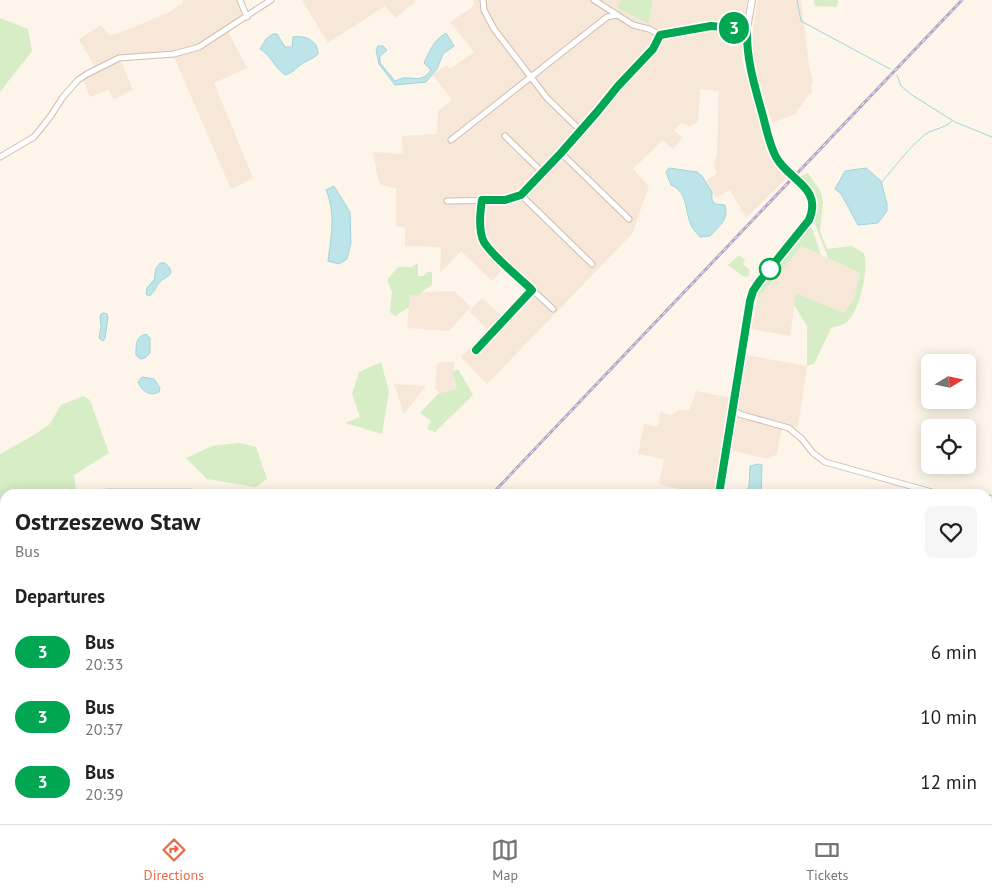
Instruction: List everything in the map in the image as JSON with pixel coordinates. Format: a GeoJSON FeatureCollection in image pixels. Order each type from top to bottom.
{"type":"FeatureCollection","features":[{"type":"Feature","properties":{"kind":"street"},"geometry":{"type":"LineString","coordinates":[[240,0],[247,16]]}},
{"type":"Feature","properties":{"kind":"street"},"geometry":{"type":"LineString","coordinates":[[0,157],[34,137],[63,97],[78,80],[87,74],[118,58],[174,54],[200,47],[271,0]]}},
{"type":"Feature","properties":{"kind":"street"},"geometry":{"type":"LineString","coordinates":[[483,0],[484,10],[494,29],[547,98],[581,131]]}},
{"type":"Feature","properties":{"kind":"street"},"geometry":{"type":"LineString","coordinates":[[594,0],[633,25],[649,29],[660,35],[711,26],[747,29]]}},
{"type":"Feature","properties":{"kind":"street"},"geometry":{"type":"LineString","coordinates":[[720,489],[753,291],[809,220],[813,211],[811,197],[803,185],[776,158],[773,150],[749,65],[746,46],[752,0]]}},
{"type":"Feature","properties":{"kind":"street"},"geometry":{"type":"LineString","coordinates":[[451,140],[607,16],[617,15]]}},
{"type":"Feature","properties":{"kind":"street"},"geometry":{"type":"LineString","coordinates":[[447,201],[505,200],[521,195],[581,131],[618,86],[653,49],[660,35]]}},
{"type":"Feature","properties":{"kind":"street"},"geometry":{"type":"LineString","coordinates":[[505,136],[542,172]]}},
{"type":"Feature","properties":{"kind":"street"},"geometry":{"type":"LineString","coordinates":[[561,153],[629,219]]}},
{"type":"Feature","properties":{"kind":"street"},"geometry":{"type":"LineString","coordinates":[[521,195],[592,264]]}},
{"type":"Feature","properties":{"kind":"street"},"geometry":{"type":"LineString","coordinates":[[482,200],[480,212],[483,240],[489,249],[553,310]]}},
{"type":"Feature","properties":{"kind":"street"},"geometry":{"type":"LineString","coordinates":[[476,350],[532,290]]}},
{"type":"Feature","properties":{"kind":"street"},"geometry":{"type":"LineString","coordinates":[[733,408],[739,414],[789,428],[802,439],[813,453],[825,462],[921,489]]}},
{"type":"Feature","properties":{"kind":"shaded area"},"geometry":{"type":"Polygon","coordinates":[[[183,0],[240,0],[247,17],[227,30],[247,68],[214,83],[253,178],[231,189],[171,50],[119,57],[133,90],[114,99],[108,90],[90,97],[83,80],[95,67],[79,39],[101,25],[110,36],[129,29],[167,13],[182,4],[183,0]]]}},
{"type":"Feature","properties":{"kind":"shaded area"},"geometry":{"type":"Polygon","coordinates":[[[302,0],[414,0],[415,2],[395,18],[385,6],[328,43],[302,0]]]}},
{"type":"Feature","properties":{"kind":"shaded area"},"geometry":{"type":"Polygon","coordinates":[[[474,0],[621,0],[617,8],[649,24],[653,0],[747,0],[742,34],[742,60],[753,102],[772,159],[790,175],[746,218],[730,190],[716,198],[707,180],[717,173],[714,166],[717,153],[719,91],[700,89],[698,122],[690,127],[681,123],[674,130],[683,138],[673,149],[663,140],[633,169],[649,186],[632,234],[487,384],[461,357],[487,329],[469,311],[482,298],[501,315],[523,292],[523,286],[503,269],[492,281],[461,251],[440,273],[441,247],[405,246],[405,227],[396,226],[396,188],[381,185],[378,179],[373,152],[403,154],[402,136],[437,134],[438,111],[452,100],[433,75],[447,65],[450,69],[474,52],[450,22],[474,6],[474,0]]]}},
{"type":"Feature","properties":{"kind":"shaded area"},"geometry":{"type":"Polygon","coordinates":[[[758,0],[801,0],[813,82],[811,84],[812,93],[809,94],[795,114],[772,123],[752,60],[751,42],[758,0]]]}},
{"type":"Feature","properties":{"kind":"shaded area"},"geometry":{"type":"Polygon","coordinates":[[[802,246],[860,273],[854,299],[844,313],[796,293],[790,336],[751,329],[757,299],[802,246]]]}},
{"type":"Feature","properties":{"kind":"shaded area"},"geometry":{"type":"Polygon","coordinates":[[[454,291],[471,307],[449,331],[407,328],[410,295],[420,296],[421,292],[454,291]]]}},
{"type":"Feature","properties":{"kind":"shaded area"},"geometry":{"type":"Polygon","coordinates":[[[746,355],[807,366],[798,427],[783,424],[777,454],[768,459],[729,450],[746,355]]]}},
{"type":"Feature","properties":{"kind":"shaded area"},"geometry":{"type":"Polygon","coordinates":[[[440,362],[454,362],[453,378],[457,389],[440,394],[435,388],[437,364],[440,362]]]}},
{"type":"Feature","properties":{"kind":"shaded area"},"geometry":{"type":"Polygon","coordinates":[[[394,384],[426,386],[404,414],[394,384]]]}},
{"type":"Feature","properties":{"kind":"shaded area"},"geometry":{"type":"Polygon","coordinates":[[[696,391],[731,398],[715,489],[677,489],[659,484],[664,459],[638,454],[644,424],[658,427],[660,412],[672,415],[678,410],[689,410],[696,391]]]}},
{"type":"Feature","properties":{"kind":"green space"},"geometry":{"type":"Polygon","coordinates":[[[621,0],[653,0],[649,24],[617,8],[621,0]]]}},
{"type":"Feature","properties":{"kind":"green space"},"geometry":{"type":"Polygon","coordinates":[[[814,0],[838,0],[837,7],[815,6],[814,0]]]}},
{"type":"Feature","properties":{"kind":"green space"},"geometry":{"type":"Polygon","coordinates":[[[0,18],[28,29],[32,51],[0,92],[0,18]]]}},
{"type":"Feature","properties":{"kind":"green space"},"geometry":{"type":"Polygon","coordinates":[[[808,173],[821,192],[823,203],[820,231],[827,249],[851,246],[864,253],[865,269],[862,290],[851,317],[846,323],[831,328],[814,364],[807,366],[807,326],[794,305],[796,293],[844,313],[854,299],[860,273],[828,258],[813,219],[815,205],[799,177],[808,173]]]}},
{"type":"Feature","properties":{"kind":"green space"},"geometry":{"type":"Polygon","coordinates":[[[808,226],[812,228],[821,255],[802,246],[757,299],[760,286],[808,226]]]}},
{"type":"Feature","properties":{"kind":"green space"},"geometry":{"type":"Polygon","coordinates":[[[739,255],[745,260],[743,264],[750,270],[749,276],[744,277],[728,265],[739,255]]]}},
{"type":"Feature","properties":{"kind":"green space"},"geometry":{"type":"Polygon","coordinates":[[[418,263],[418,276],[432,272],[432,285],[421,292],[420,296],[410,295],[409,307],[395,316],[390,312],[392,292],[387,280],[398,267],[411,267],[418,263]]]}},
{"type":"Feature","properties":{"kind":"green space"},"geometry":{"type":"Polygon","coordinates":[[[381,362],[389,392],[382,434],[345,423],[360,417],[352,394],[359,372],[381,362]]]}},
{"type":"Feature","properties":{"kind":"green space"},"geometry":{"type":"Polygon","coordinates":[[[458,369],[473,395],[435,432],[427,429],[431,421],[420,413],[438,394],[457,389],[452,372],[458,369]]]}},
{"type":"Feature","properties":{"kind":"green space"},"geometry":{"type":"Polygon","coordinates":[[[83,396],[90,400],[109,453],[74,475],[76,489],[0,489],[0,454],[50,424],[61,405],[83,396]]]}},
{"type":"Feature","properties":{"kind":"green space"},"geometry":{"type":"Polygon","coordinates":[[[239,443],[256,447],[267,479],[256,487],[207,479],[186,458],[212,446],[239,443]]]}},
{"type":"Feature","properties":{"kind":"water"},"geometry":{"type":"Polygon","coordinates":[[[446,33],[454,46],[443,54],[437,69],[426,82],[395,85],[379,64],[376,50],[378,46],[383,46],[387,50],[380,56],[380,63],[395,81],[403,78],[425,77],[431,70],[424,63],[428,54],[435,42],[446,33]]]}},
{"type":"Feature","properties":{"kind":"water"},"geometry":{"type":"Polygon","coordinates":[[[273,34],[277,34],[285,47],[292,47],[293,37],[306,38],[316,45],[318,54],[285,75],[267,54],[260,49],[266,39],[273,34]]]}},
{"type":"Feature","properties":{"kind":"water"},"geometry":{"type":"Polygon","coordinates":[[[669,168],[697,172],[702,176],[712,192],[712,200],[715,204],[725,205],[725,218],[710,236],[700,237],[693,228],[681,192],[671,185],[666,172],[669,168]]]}},
{"type":"Feature","properties":{"kind":"water"},"geometry":{"type":"Polygon","coordinates":[[[866,168],[881,181],[887,211],[878,223],[858,225],[841,194],[835,189],[845,171],[866,168]]]}},
{"type":"Feature","properties":{"kind":"water"},"geometry":{"type":"Polygon","coordinates":[[[334,186],[350,212],[351,243],[347,259],[339,264],[328,261],[332,216],[326,190],[334,186]]]}},
{"type":"Feature","properties":{"kind":"water"},"geometry":{"type":"Polygon","coordinates":[[[160,263],[165,263],[171,273],[159,283],[149,296],[146,294],[147,288],[154,280],[156,268],[160,263]]]}},
{"type":"Feature","properties":{"kind":"water"},"geometry":{"type":"Polygon","coordinates":[[[103,313],[107,314],[108,317],[103,341],[99,338],[101,327],[100,315],[103,313]]]}},
{"type":"Feature","properties":{"kind":"water"},"geometry":{"type":"Polygon","coordinates":[[[146,334],[150,338],[150,353],[145,358],[140,359],[136,355],[137,342],[142,335],[146,334]]]}},
{"type":"Feature","properties":{"kind":"water"},"geometry":{"type":"Polygon","coordinates":[[[142,377],[154,379],[160,388],[159,392],[152,394],[144,390],[138,382],[142,377]]]}},
{"type":"Feature","properties":{"kind":"water"},"geometry":{"type":"Polygon","coordinates":[[[762,465],[761,489],[747,489],[749,487],[750,466],[762,465]]]}},
{"type":"Feature","properties":{"kind":"waterway"},"geometry":{"type":"LineString","coordinates":[[797,0],[801,21],[890,69]]}},
{"type":"Feature","properties":{"kind":"waterway"},"geometry":{"type":"LineString","coordinates":[[897,75],[901,86],[912,95],[955,122],[992,137]]}},
{"type":"Feature","properties":{"kind":"waterway"},"geometry":{"type":"LineString","coordinates":[[881,183],[905,154],[925,135],[952,121]]}},
{"type":"Feature","properties":{"kind":"railway"},"geometry":{"type":"LineString","coordinates":[[497,489],[962,0]]}},
{"type":"Feature","properties":{"kind":"bus line","name":"3"},"geometry":{"type":"LineString","coordinates":[[476,350],[532,290],[489,249],[483,240],[480,212],[482,200],[505,200],[521,195],[561,153],[618,86],[653,49],[660,35],[711,26],[747,29],[746,46],[749,65],[773,150],[781,164],[808,191],[813,204],[813,211],[809,220],[753,291],[720,489]]}}]}
